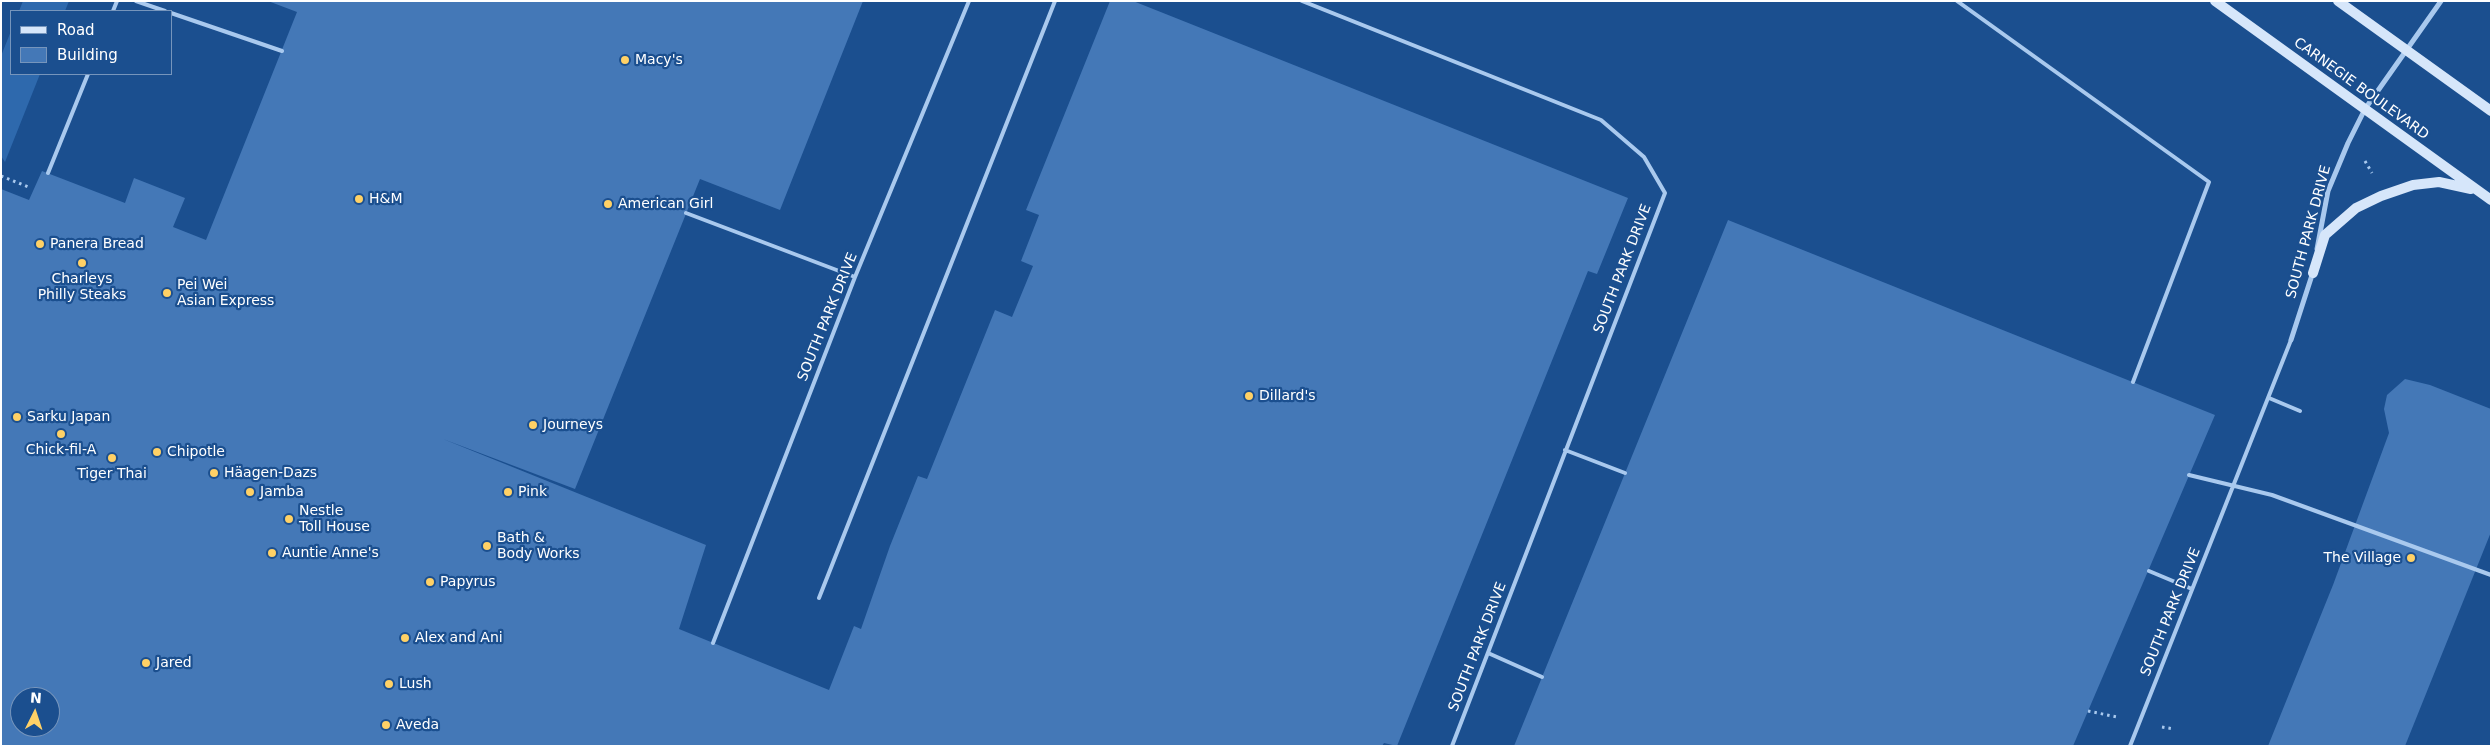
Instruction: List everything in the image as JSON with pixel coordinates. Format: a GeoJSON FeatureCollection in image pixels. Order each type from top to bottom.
{"type":"FeatureCollection","features":[{"type":"Feature","properties":{"kind":"street","name":"CARNEGIE BOULEVARD"},"geometry":{"type":"LineString","coordinates":[[2215,1],[2491,200]]}},
{"type":"Feature","properties":{"kind":"street"},"geometry":{"type":"LineString","coordinates":[[2338,1],[2491,111]]}},
{"type":"Feature","properties":{"kind":"street","name":"SOUTH PARK DRIVE"},"geometry":{"type":"LineString","coordinates":[[2291,340],[2313,273],[2328,191],[2336,169],[2365,109],[2440,1]]}},
{"type":"Feature","properties":{"kind":"street"},"geometry":{"type":"LineString","coordinates":[[2313,273],[2325,236],[2356,208],[2376,198],[2413,185],[2425,183],[2444,183],[2478,191]]}},
{"type":"Feature","properties":{"kind":"lane"},"geometry":{"type":"LineString","coordinates":[[136,1],[163,10]]}},
{"type":"Feature","properties":{"kind":"lane","name":"SOUTH PARK DRIVE"},"geometry":{"type":"LineString","coordinates":[[713,643],[855,277],[969,1]]}},
{"type":"Feature","properties":{"kind":"lane"},"geometry":{"type":"LineString","coordinates":[[819,598],[1055,1]]}},
{"type":"Feature","properties":{"kind":"lane","name":"SOUTH PARK DRIVE"},"geometry":{"type":"LineString","coordinates":[[1302,1],[1601,120],[1644,157],[1665,192],[1452,746]]}},
{"type":"Feature","properties":{"kind":"lane"},"geometry":{"type":"LineString","coordinates":[[1957,1],[2209,182],[2133,382]]}},
{"type":"Feature","properties":{"kind":"lane"},"geometry":{"type":"LineString","coordinates":[[172,13],[282,51]]}},
{"type":"Feature","properties":{"kind":"lane"},"geometry":{"type":"LineString","coordinates":[[48,173],[88,75]]}},
{"type":"Feature","properties":{"kind":"lane"},"geometry":{"type":"LineString","coordinates":[[686,213],[855,277]]}},
{"type":"Feature","properties":{"kind":"lane","name":"SOUTH PARK DRIVE"},"geometry":{"type":"LineString","coordinates":[[2130,746],[2270,398],[2291,340]]}},
{"type":"Feature","properties":{"kind":"lane"},"geometry":{"type":"LineString","coordinates":[[2270,398],[2300,411]]}},
{"type":"Feature","properties":{"kind":"lane"},"geometry":{"type":"LineString","coordinates":[[1566,450],[1625,473]]}},
{"type":"Feature","properties":{"kind":"lane"},"geometry":{"type":"LineString","coordinates":[[2189,475],[2272,495],[2491,575]]}},
{"type":"Feature","properties":{"kind":"lane"},"geometry":{"type":"LineString","coordinates":[[2149,571],[2192,589]]}},
{"type":"Feature","properties":{"kind":"lane"},"geometry":{"type":"LineString","coordinates":[[1488,653],[1542,677]]}},
{"type":"Feature","properties":{"kind":"path"},"geometry":{"type":"LineString","coordinates":[[2358,156],[2367,162],[2374,177]]}},
{"type":"Feature","properties":{"kind":"path"},"geometry":{"type":"LineString","coordinates":[[1,176],[31,188]]}},
{"type":"Feature","properties":{"kind":"path"},"geometry":{"type":"LineString","coordinates":[[2088,711],[2101,713]]}},
{"type":"Feature","properties":{"kind":"shaded area"},"geometry":{"type":"Polygon","coordinates":[[[23,1],[69,1],[65,10],[19,10],[23,1]]]}},
{"type":"Feature","properties":{"kind":"shaded area"},"geometry":{"type":"Polygon","coordinates":[[[10,34],[10,75],[40,75],[5,162],[1,156],[1,56],[10,34]]]}},
{"type":"Feature","properties":{"kind":"building"},"geometry":{"type":"Polygon","coordinates":[[[268,1],[863,1],[780,210],[700,179],[575,489],[443,439],[706,545],[679,629],[829,690],[854,626],[861,629],[890,546],[918,476],[927,479],[995,310],[1012,317],[1033,266],[1021,261],[1039,215],[1026,210],[1110,1],[1133,1],[1628,198],[1597,274],[1588,271],[1397,746],[1384,743],[1382,746],[1,746],[1,189],[29,200],[42,171],[125,203],[134,178],[185,198],[173,227],[206,240],[297,12],[268,1]]]}},
{"type":"Feature","properties":{"kind":"building"},"geometry":{"type":"Polygon","coordinates":[[[1728,220],[2215,415],[2073,746],[1514,746],[1728,220]]]}},
{"type":"Feature","properties":{"kind":"building","name":"The Village"},"geometry":{"type":"Polygon","coordinates":[[[2405,379],[2430,385],[2491,409],[2491,532],[2405,746],[2268,746],[2333,585],[2389,433],[2384,409],[2387,395],[2405,379]]]}},
{"type":"Feature","properties":{"kind":"place","name":"Macy's"},"geometry":{"type":"Point","coordinates":[625,60]}},
{"type":"Feature","properties":{"kind":"place","name":"H&M"},"geometry":{"type":"Point","coordinates":[359,199]}},
{"type":"Feature","properties":{"kind":"place","name":"American Girl"},"geometry":{"type":"Point","coordinates":[608,204]}},
{"type":"Feature","properties":{"kind":"place","name":"Panera Bread"},"geometry":{"type":"Point","coordinates":[40,244]}},
{"type":"Feature","properties":{"kind":"place","name":"Charleys Philly Steaks"},"geometry":{"type":"Point","coordinates":[82,263]}},
{"type":"Feature","properties":{"kind":"place","name":"Pei Wei Asian Express"},"geometry":{"type":"Point","coordinates":[167,293]}},
{"type":"Feature","properties":{"kind":"place","name":"Dillard's"},"geometry":{"type":"Point","coordinates":[1249,396]}},
{"type":"Feature","properties":{"kind":"place","name":"Sarku Japan"},"geometry":{"type":"Point","coordinates":[17,417]}},
{"type":"Feature","properties":{"kind":"place","name":"Journeys"},"geometry":{"type":"Point","coordinates":[533,425]}},
{"type":"Feature","properties":{"kind":"place","name":"Chick-fil-A"},"geometry":{"type":"Point","coordinates":[61,434]}},
{"type":"Feature","properties":{"kind":"place","name":"Chipotle"},"geometry":{"type":"Point","coordinates":[157,452]}},
{"type":"Feature","properties":{"kind":"place","name":"Tiger Thai"},"geometry":{"type":"Point","coordinates":[112,458]}},
{"type":"Feature","properties":{"kind":"place","name":"Häagen-Dazs"},"geometry":{"type":"Point","coordinates":[214,473]}},
{"type":"Feature","properties":{"kind":"place","name":"Jamba"},"geometry":{"type":"Point","coordinates":[250,492]}},
{"type":"Feature","properties":{"kind":"place","name":"Pink"},"geometry":{"type":"Point","coordinates":[508,492]}},
{"type":"Feature","properties":{"kind":"place","name":"Nestle Toll House"},"geometry":{"type":"Point","coordinates":[289,519]}},
{"type":"Feature","properties":{"kind":"place","name":"Bath & Body Works"},"geometry":{"type":"Point","coordinates":[487,546]}},
{"type":"Feature","properties":{"kind":"place","name":"Auntie Anne's"},"geometry":{"type":"Point","coordinates":[272,553]}},
{"type":"Feature","properties":{"kind":"place","name":"The Village"},"geometry":{"type":"Point","coordinates":[2411,558]}},
{"type":"Feature","properties":{"kind":"place","name":"Papyrus"},"geometry":{"type":"Point","coordinates":[430,582]}},
{"type":"Feature","properties":{"kind":"place","name":"Alex and Ani"},"geometry":{"type":"Point","coordinates":[405,638]}},
{"type":"Feature","properties":{"kind":"place","name":"Jared"},"geometry":{"type":"Point","coordinates":[146,663]}},
{"type":"Feature","properties":{"kind":"place","name":"Lush"},"geometry":{"type":"Point","coordinates":[389,684]}},
{"type":"Feature","properties":{"kind":"place","name":"Aveda"},"geometry":{"type":"Point","coordinates":[386,725]}}]}
